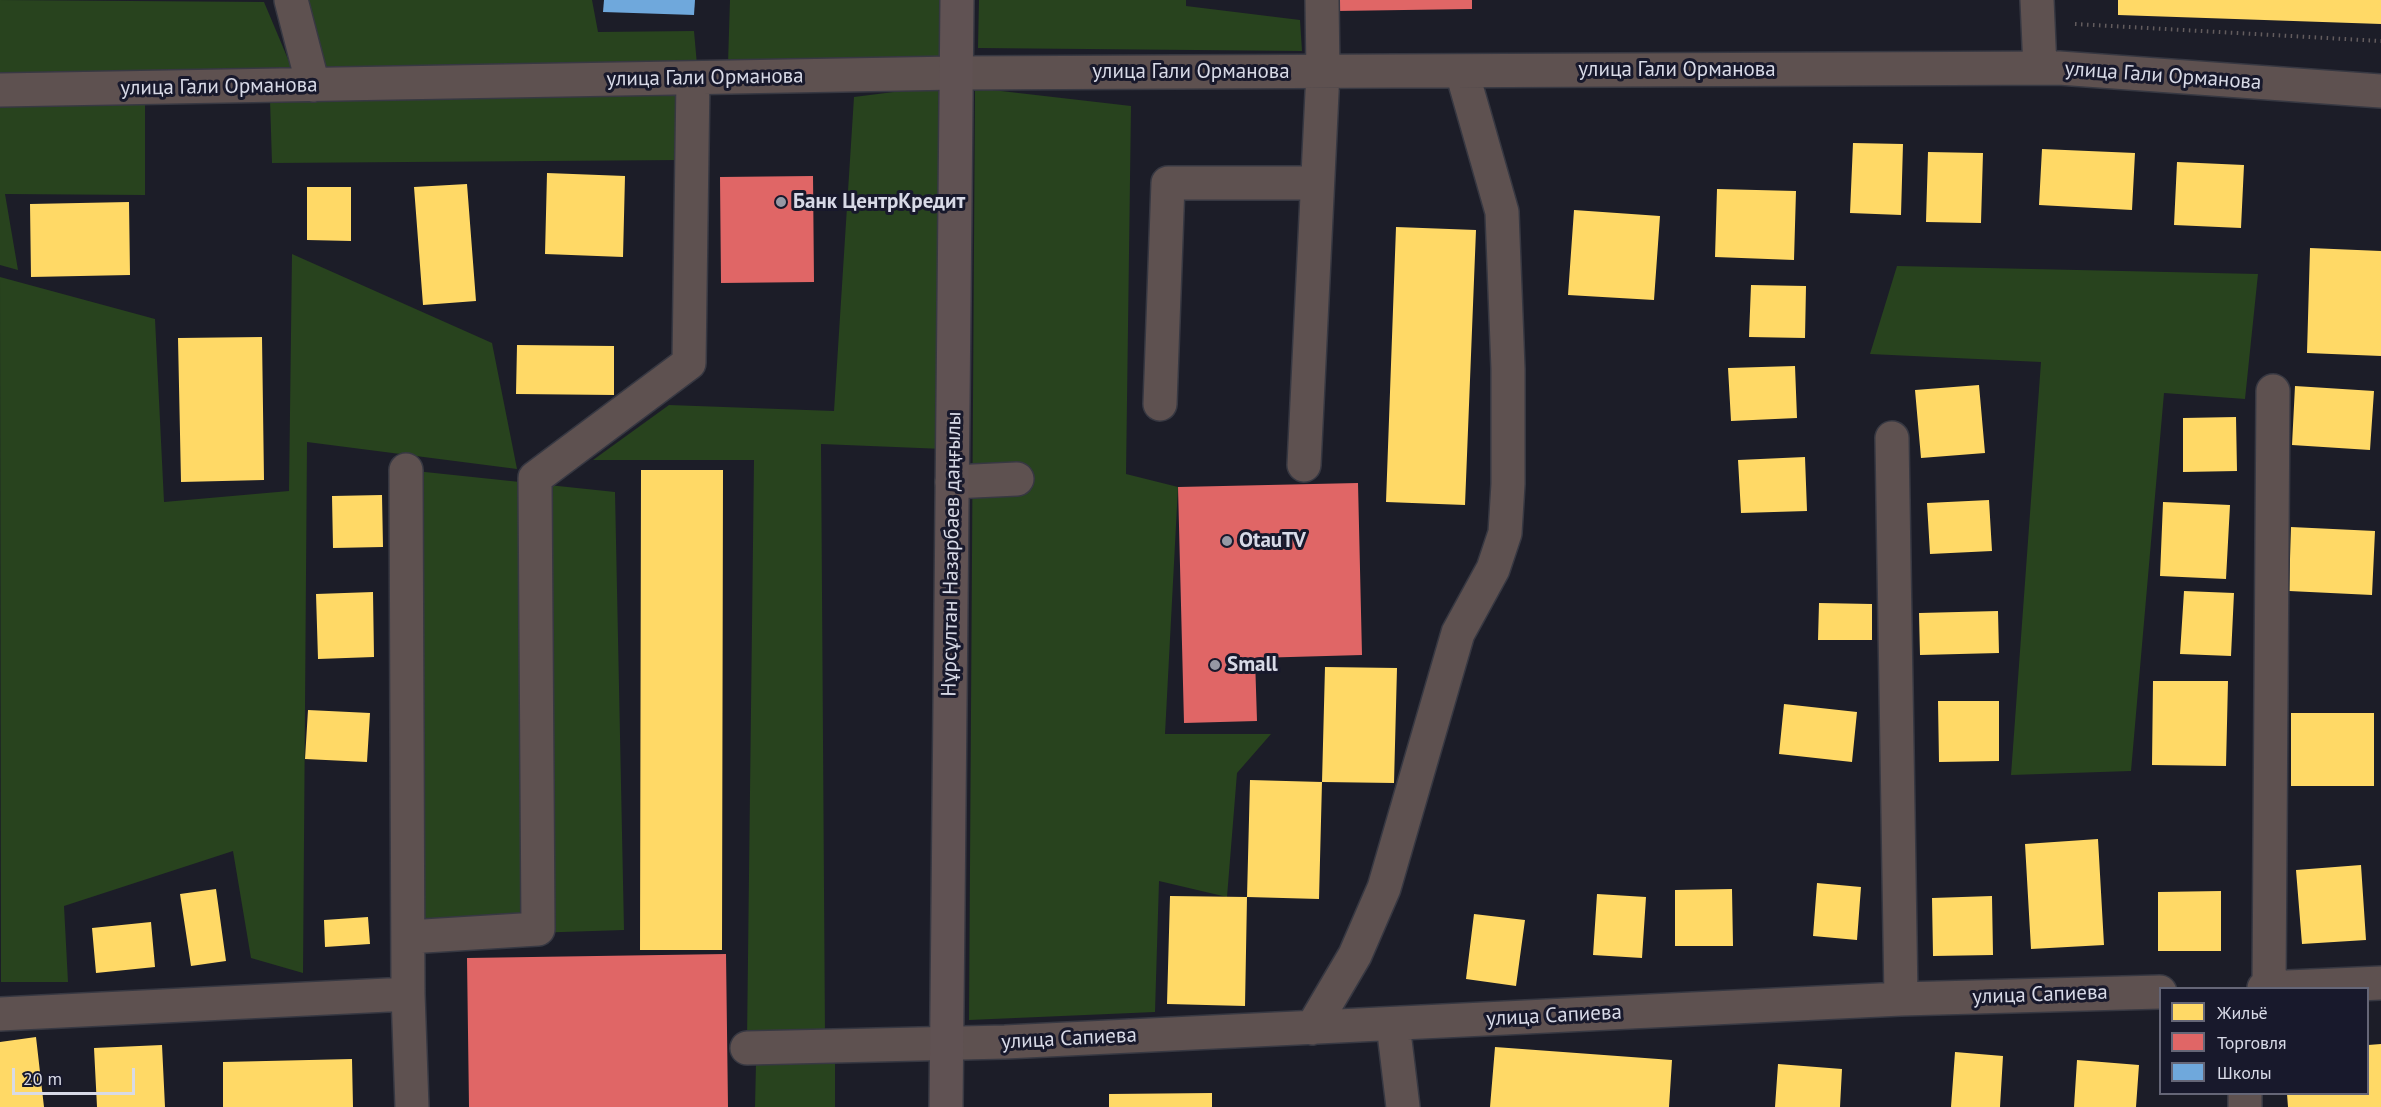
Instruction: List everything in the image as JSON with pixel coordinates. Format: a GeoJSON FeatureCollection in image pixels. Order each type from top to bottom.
{"type":"FeatureCollection","features":[{"type":"Feature","properties":{"kind":"main road","name":"Нұрсұлтан Назарбаев даңғылы"},"geometry":{"type":"LineString","coordinates":[[946,1107],[957,0]]}},
{"type":"Feature","properties":{"kind":"street"},"geometry":{"type":"LineString","coordinates":[[291,0],[313,85]]}},
{"type":"Feature","properties":{"kind":"street"},"geometry":{"type":"LineString","coordinates":[[1304,465],[1323,72],[1322,0]]}},
{"type":"Feature","properties":{"kind":"street"},"geometry":{"type":"LineString","coordinates":[[2038,11],[2040,68]]}},
{"type":"Feature","properties":{"kind":"street","name":"улица Гали Орманова"},"geometry":{"type":"LineString","coordinates":[[0,90],[956,73],[2040,68],[2381,91]]}},
{"type":"Feature","properties":{"kind":"street"},"geometry":{"type":"LineString","coordinates":[[1312,1028],[1355,955],[1384,888],[1458,633],[1493,569],[1505,533],[1508,484],[1508,369],[1502,212],[1461,72]]}},
{"type":"Feature","properties":{"kind":"street"},"geometry":{"type":"LineString","coordinates":[[408,937],[538,928],[535,478],[689,363],[693,78]]}},
{"type":"Feature","properties":{"kind":"street"},"geometry":{"type":"LineString","coordinates":[[1160,405],[1168,183],[1317,183]]}},
{"type":"Feature","properties":{"kind":"street"},"geometry":{"type":"LineString","coordinates":[[2269,987],[2273,391]]}},
{"type":"Feature","properties":{"kind":"street"},"geometry":{"type":"LineString","coordinates":[[1892,438],[1901,999]]}},
{"type":"Feature","properties":{"kind":"street"},"geometry":{"type":"LineString","coordinates":[[406,470],[408,994],[412,1107]]}},
{"type":"Feature","properties":{"kind":"street"},"geometry":{"type":"LineString","coordinates":[[952,482],[1017,478]]}},
{"type":"Feature","properties":{"kind":"street"},"geometry":{"type":"LineString","coordinates":[[2291,987],[2381,983]]}},
{"type":"Feature","properties":{"kind":"street","name":"улица Сапиева"},"geometry":{"type":"LineString","coordinates":[[747,1048],[948,1044],[1901,999],[2159,992]]}},
{"type":"Feature","properties":{"kind":"street"},"geometry":{"type":"LineString","coordinates":[[0,1014],[408,994]]}},
{"type":"Feature","properties":{"kind":"street"},"geometry":{"type":"LineString","coordinates":[[1393,1024],[1403,1107]]}},
{"type":"Feature","properties":{"kind":"path"},"geometry":{"type":"LineString","coordinates":[[2038,11],[2381,41]]}},
{"type":"Feature","properties":{"kind":"green space"},"geometry":{"type":"Polygon","coordinates":[[[0,0],[264,2],[293,71],[0,78],[0,0]]]}},
{"type":"Feature","properties":{"kind":"green space"},"geometry":{"type":"Polygon","coordinates":[[[307,0],[592,0],[598,32],[694,31],[697,65],[325,69],[307,0]]]}},
{"type":"Feature","properties":{"kind":"green space"},"geometry":{"type":"Polygon","coordinates":[[[730,0],[941,0],[940,60],[728,64],[730,0]]]}},
{"type":"Feature","properties":{"kind":"green space"},"geometry":{"type":"Polygon","coordinates":[[[979,0],[1186,0],[1186,6],[1300,20],[1302,51],[978,48],[979,0]]]}},
{"type":"Feature","properties":{"kind":"green space"},"geometry":{"type":"Polygon","coordinates":[[[941,86],[944,449],[821,444],[825,1036],[747,1040],[754,460],[593,460],[669,405],[834,411],[854,97],[941,86]]]}},
{"type":"Feature","properties":{"kind":"green space"},"geometry":{"type":"Polygon","coordinates":[[[975,88],[1131,106],[1126,474],[1178,487],[1165,734],[1271,734],[1237,773],[1227,897],[1159,881],[1155,1012],[969,1020],[975,88]]]}},
{"type":"Feature","properties":{"kind":"green space"},"geometry":{"type":"Polygon","coordinates":[[[677,93],[682,160],[272,163],[270,100],[677,93]]]}},
{"type":"Feature","properties":{"kind":"green space"},"geometry":{"type":"Polygon","coordinates":[[[0,99],[145,101],[145,195],[5,194],[18,270],[0,265],[0,99]]]}},
{"type":"Feature","properties":{"kind":"green space"},"geometry":{"type":"Polygon","coordinates":[[[292,254],[492,343],[517,469],[307,442],[303,973],[251,958],[233,851],[64,906],[68,982],[1,982],[0,277],[155,319],[164,502],[289,491],[292,254]]]}},
{"type":"Feature","properties":{"kind":"green space"},"geometry":{"type":"Polygon","coordinates":[[[1897,266],[2258,274],[2245,399],[2164,393],[2131,771],[2011,775],[2041,362],[1870,354],[1897,266]]]}},
{"type":"Feature","properties":{"kind":"green space"},"geometry":{"type":"Polygon","coordinates":[[[406,470],[615,492],[624,930],[408,937],[406,470]]]}},
{"type":"Feature","properties":{"kind":"green space"},"geometry":{"type":"Polygon","coordinates":[[[835,1062],[835,1107],[755,1107],[756,1063],[835,1062]]]}},
{"type":"Feature","properties":{"kind":"building: Жильё"},"geometry":{"type":"Polygon","coordinates":[[[2118,0],[2381,0],[2381,24],[2118,15],[2118,0]]]}},
{"type":"Feature","properties":{"kind":"building: Жильё"},"geometry":{"type":"Polygon","coordinates":[[[1853,143],[1903,144],[1901,215],[1850,213],[1853,143]]]}},
{"type":"Feature","properties":{"kind":"building: Жильё"},"geometry":{"type":"Polygon","coordinates":[[[2042,149],[2135,153],[2132,210],[2039,205],[2042,149]]]}},
{"type":"Feature","properties":{"kind":"building: Жильё"},"geometry":{"type":"Polygon","coordinates":[[[1928,152],[1983,153],[1981,223],[1926,222],[1928,152]]]}},
{"type":"Feature","properties":{"kind":"building: Жильё"},"geometry":{"type":"Polygon","coordinates":[[[2177,162],[2244,165],[2241,228],[2174,225],[2177,162]]]}},
{"type":"Feature","properties":{"kind":"building: Жильё"},"geometry":{"type":"Polygon","coordinates":[[[547,173],[625,176],[623,257],[545,254],[547,173]]]}},
{"type":"Feature","properties":{"kind":"building: Жильё"},"geometry":{"type":"Polygon","coordinates":[[[467,184],[476,301],[423,305],[414,187],[467,184]]]}},
{"type":"Feature","properties":{"kind":"building: Жильё"},"geometry":{"type":"Polygon","coordinates":[[[307,187],[351,187],[351,241],[307,240],[307,187]]]}},
{"type":"Feature","properties":{"kind":"building: Жильё"},"geometry":{"type":"Polygon","coordinates":[[[1717,189],[1796,191],[1794,260],[1715,257],[1717,189]]]}},
{"type":"Feature","properties":{"kind":"building: Жильё"},"geometry":{"type":"Polygon","coordinates":[[[129,202],[130,275],[31,277],[30,204],[129,202]]]}},
{"type":"Feature","properties":{"kind":"building: Жильё"},"geometry":{"type":"Polygon","coordinates":[[[1574,210],[1660,216],[1654,300],[1568,295],[1574,210]]]}},
{"type":"Feature","properties":{"kind":"building: Жильё"},"geometry":{"type":"Polygon","coordinates":[[[1396,227],[1476,230],[1465,505],[1386,502],[1396,227]]]}},
{"type":"Feature","properties":{"kind":"building: Жильё"},"geometry":{"type":"Polygon","coordinates":[[[2310,248],[2381,251],[2381,356],[2307,353],[2310,248]]]}},
{"type":"Feature","properties":{"kind":"building: Жильё"},"geometry":{"type":"Polygon","coordinates":[[[1751,285],[1806,286],[1805,338],[1749,337],[1751,285]]]}},
{"type":"Feature","properties":{"kind":"building: Жильё"},"geometry":{"type":"Polygon","coordinates":[[[262,337],[264,480],[181,482],[178,338],[262,337]]]}},
{"type":"Feature","properties":{"kind":"building: Жильё"},"geometry":{"type":"Polygon","coordinates":[[[517,345],[614,346],[614,395],[516,394],[517,345]]]}},
{"type":"Feature","properties":{"kind":"building: Жильё"},"geometry":{"type":"Polygon","coordinates":[[[1795,366],[1797,418],[1731,421],[1728,368],[1795,366]]]}},
{"type":"Feature","properties":{"kind":"building: Жильё"},"geometry":{"type":"Polygon","coordinates":[[[1979,385],[1985,453],[1921,458],[1915,390],[1979,385]]]}},
{"type":"Feature","properties":{"kind":"building: Жильё"},"geometry":{"type":"Polygon","coordinates":[[[2295,386],[2374,391],[2370,450],[2292,445],[2295,386]]]}},
{"type":"Feature","properties":{"kind":"building: Жильё"},"geometry":{"type":"Polygon","coordinates":[[[2236,417],[2237,471],[2183,472],[2183,418],[2236,417]]]}},
{"type":"Feature","properties":{"kind":"building: Жильё"},"geometry":{"type":"Polygon","coordinates":[[[1805,457],[1807,511],[1741,513],[1738,460],[1805,457]]]}},
{"type":"Feature","properties":{"kind":"building: Жильё"},"geometry":{"type":"Polygon","coordinates":[[[641,470],[723,470],[722,950],[640,950],[641,470]]]}},
{"type":"Feature","properties":{"kind":"building: Жильё"},"geometry":{"type":"Polygon","coordinates":[[[382,495],[383,547],[333,548],[332,496],[382,495]]]}},
{"type":"Feature","properties":{"kind":"building: Жильё"},"geometry":{"type":"Polygon","coordinates":[[[1989,500],[1992,551],[1930,554],[1927,503],[1989,500]]]}},
{"type":"Feature","properties":{"kind":"building: Жильё"},"geometry":{"type":"Polygon","coordinates":[[[2163,502],[2230,505],[2226,579],[2160,576],[2163,502]]]}},
{"type":"Feature","properties":{"kind":"building: Жильё"},"geometry":{"type":"Polygon","coordinates":[[[2291,527],[2375,531],[2372,595],[2289,591],[2291,527]]]}},
{"type":"Feature","properties":{"kind":"building: Жильё"},"geometry":{"type":"Polygon","coordinates":[[[2184,591],[2234,593],[2231,656],[2180,654],[2184,591]]]}},
{"type":"Feature","properties":{"kind":"building: Жильё"},"geometry":{"type":"Polygon","coordinates":[[[373,592],[374,657],[318,659],[316,594],[373,592]]]}},
{"type":"Feature","properties":{"kind":"building: Жильё"},"geometry":{"type":"Polygon","coordinates":[[[1819,603],[1872,604],[1872,640],[1818,640],[1819,603]]]}},
{"type":"Feature","properties":{"kind":"building: Жильё"},"geometry":{"type":"Polygon","coordinates":[[[1998,611],[1999,653],[1920,655],[1919,613],[1998,611]]]}},
{"type":"Feature","properties":{"kind":"building: Жильё"},"geometry":{"type":"Polygon","coordinates":[[[1325,667],[1397,668],[1394,783],[1322,782],[1325,667]]]}},
{"type":"Feature","properties":{"kind":"building: Жильё"},"geometry":{"type":"Polygon","coordinates":[[[2153,681],[2228,681],[2226,766],[2152,765],[2153,681]]]}},
{"type":"Feature","properties":{"kind":"building: Жильё"},"geometry":{"type":"Polygon","coordinates":[[[1938,701],[1999,701],[1999,761],[1939,762],[1938,701]]]}},
{"type":"Feature","properties":{"kind":"building: Жильё"},"geometry":{"type":"Polygon","coordinates":[[[1784,704],[1857,712],[1852,762],[1779,754],[1784,704]]]}},
{"type":"Feature","properties":{"kind":"building: Жильё"},"geometry":{"type":"Polygon","coordinates":[[[308,710],[370,713],[367,762],[305,759],[308,710]]]}},
{"type":"Feature","properties":{"kind":"building: Жильё"},"geometry":{"type":"Polygon","coordinates":[[[2291,713],[2374,713],[2374,786],[2291,786],[2291,713]]]}},
{"type":"Feature","properties":{"kind":"building: Жильё"},"geometry":{"type":"Polygon","coordinates":[[[1250,780],[1322,782],[1319,899],[1247,897],[1250,780]]]}},
{"type":"Feature","properties":{"kind":"building: Жильё"},"geometry":{"type":"Polygon","coordinates":[[[2098,839],[2104,945],[2031,949],[2025,844],[2098,839]]]}},
{"type":"Feature","properties":{"kind":"building: Жильё"},"geometry":{"type":"Polygon","coordinates":[[[2361,865],[2366,940],[2302,944],[2296,870],[2361,865]]]}},
{"type":"Feature","properties":{"kind":"building: Жильё"},"geometry":{"type":"Polygon","coordinates":[[[1817,883],[1861,887],[1857,940],[1813,936],[1817,883]]]}},
{"type":"Feature","properties":{"kind":"building: Жильё"},"geometry":{"type":"Polygon","coordinates":[[[216,889],[226,961],[191,966],[180,894],[216,889]]]}},
{"type":"Feature","properties":{"kind":"building: Жильё"},"geometry":{"type":"Polygon","coordinates":[[[1732,889],[1733,946],[1675,946],[1675,890],[1732,889]]]}},
{"type":"Feature","properties":{"kind":"building: Жильё"},"geometry":{"type":"Polygon","coordinates":[[[2221,891],[2221,951],[2158,951],[2158,892],[2221,891]]]}},
{"type":"Feature","properties":{"kind":"building: Жильё"},"geometry":{"type":"Polygon","coordinates":[[[1597,894],[1646,897],[1642,958],[1593,955],[1597,894]]]}},
{"type":"Feature","properties":{"kind":"building: Жильё"},"geometry":{"type":"Polygon","coordinates":[[[1170,896],[1247,897],[1245,1006],[1167,1004],[1170,896]]]}},
{"type":"Feature","properties":{"kind":"building: Жильё"},"geometry":{"type":"Polygon","coordinates":[[[1992,896],[1993,955],[1933,956],[1932,898],[1992,896]]]}},
{"type":"Feature","properties":{"kind":"building: Жильё"},"geometry":{"type":"Polygon","coordinates":[[[1474,914],[1525,920],[1516,986],[1466,979],[1474,914]]]}},
{"type":"Feature","properties":{"kind":"building: Жильё"},"geometry":{"type":"Polygon","coordinates":[[[368,917],[370,944],[325,947],[324,920],[368,917]]]}},
{"type":"Feature","properties":{"kind":"building: Жильё"},"geometry":{"type":"Polygon","coordinates":[[[151,922],[155,967],[96,973],[92,928],[151,922]]]}},
{"type":"Feature","properties":{"kind":"building: Жильё"},"geometry":{"type":"Polygon","coordinates":[[[36,1037],[44,1107],[0,1107],[0,1042],[36,1037]]]}},
{"type":"Feature","properties":{"kind":"building: Жильё"},"geometry":{"type":"Polygon","coordinates":[[[2381,1044],[2381,1107],[2288,1107],[2287,1095],[2369,1095],[2369,1045],[2381,1044]]]}},
{"type":"Feature","properties":{"kind":"building: Жильё"},"geometry":{"type":"Polygon","coordinates":[[[162,1045],[165,1107],[97,1107],[94,1048],[162,1045]]]}},
{"type":"Feature","properties":{"kind":"building: Жильё"},"geometry":{"type":"Polygon","coordinates":[[[1495,1047],[1672,1060],[1669,1107],[1490,1107],[1495,1047]]]}},
{"type":"Feature","properties":{"kind":"building: Жильё"},"geometry":{"type":"Polygon","coordinates":[[[1955,1052],[2003,1056],[2000,1107],[1951,1107],[1955,1052]]]}},
{"type":"Feature","properties":{"kind":"building: Жильё"},"geometry":{"type":"Polygon","coordinates":[[[352,1059],[353,1107],[223,1107],[223,1062],[352,1059]]]}},
{"type":"Feature","properties":{"kind":"building: Жильё"},"geometry":{"type":"Polygon","coordinates":[[[2077,1060],[2139,1065],[2136,1107],[2074,1107],[2077,1060]]]}},
{"type":"Feature","properties":{"kind":"building: Жильё"},"geometry":{"type":"Polygon","coordinates":[[[1778,1064],[1842,1069],[1840,1107],[1775,1107],[1778,1064]]]}},
{"type":"Feature","properties":{"kind":"building: Жильё"},"geometry":{"type":"Polygon","coordinates":[[[1212,1093],[1212,1107],[1109,1107],[1109,1094],[1212,1093]]]}},
{"type":"Feature","properties":{"kind":"building: Торговля"},"geometry":{"type":"Polygon","coordinates":[[[1336,0],[1472,0],[1472,9],[1336,11],[1336,0]]]}},
{"type":"Feature","properties":{"kind":"building: Торговля"},"geometry":{"type":"Polygon","coordinates":[[[813,176],[814,282],[721,283],[720,177],[813,176]]]}},
{"type":"Feature","properties":{"kind":"building: Торговля"},"geometry":{"type":"Polygon","coordinates":[[[1358,483],[1362,655],[1255,658],[1257,721],[1184,723],[1178,487],[1358,483]]]}},
{"type":"Feature","properties":{"kind":"building: Торговля"},"geometry":{"type":"Polygon","coordinates":[[[726,954],[728,1107],[469,1107],[467,958],[726,954]]]}},
{"type":"Feature","properties":{"kind":"building: Школы"},"geometry":{"type":"Polygon","coordinates":[[[604,0],[695,0],[694,15],[603,12],[604,0]]]}},
{"type":"Feature","properties":{"kind":"place","name":"Банк ЦентрКредит"},"geometry":{"type":"Point","coordinates":[781,202]}},
{"type":"Feature","properties":{"kind":"place","name":"OtauTV"},"geometry":{"type":"Point","coordinates":[1227,541]}},
{"type":"Feature","properties":{"kind":"place","name":"Small"},"geometry":{"type":"Point","coordinates":[1215,665]}}]}
